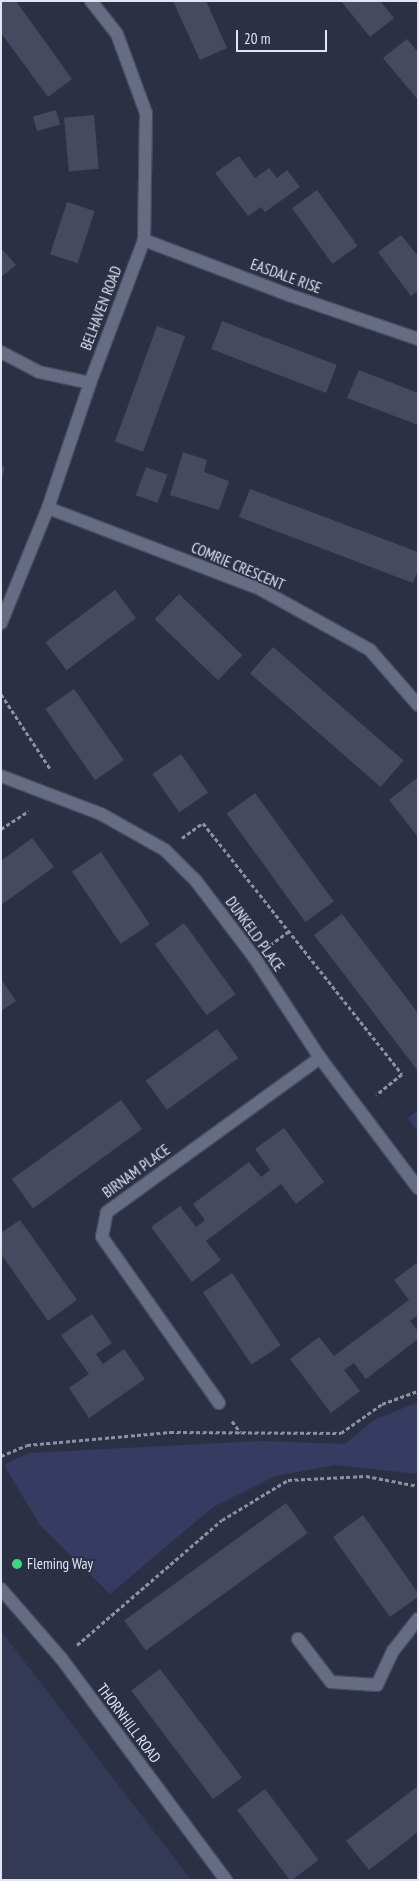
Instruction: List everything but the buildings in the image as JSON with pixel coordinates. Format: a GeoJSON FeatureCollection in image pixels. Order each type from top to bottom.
{"type":"FeatureCollection","features":[{"type":"Feature","properties":{"kind":"street","name":"BELHAVEN ROAD"},"geometry":{"type":"LineString","coordinates":[[1,623],[48,508],[90,383],[144,240],[146,113],[117,34],[91,1]]}},
{"type":"Feature","properties":{"kind":"street","name":"EASDALE RISE"},"geometry":{"type":"LineString","coordinates":[[144,240],[298,299],[418,339]]}},
{"type":"Feature","properties":{"kind":"street"},"geometry":{"type":"LineString","coordinates":[[1,352],[39,372],[90,383]]}},
{"type":"Feature","properties":{"kind":"street","name":"COMRIE CRESCENT"},"geometry":{"type":"LineString","coordinates":[[48,508],[260,590],[370,650],[418,705]]}},
{"type":"Feature","properties":{"kind":"street","name":"DUNKELD PLACE"},"geometry":{"type":"LineString","coordinates":[[1,776],[101,814],[165,850],[196,881],[254,957],[320,1058],[360,1108],[418,1188]]}},
{"type":"Feature","properties":{"kind":"street","name":"BIRNAM PLACE"},"geometry":{"type":"LineString","coordinates":[[219,1403],[102,1237],[107,1212],[320,1058]]}},
{"type":"Feature","properties":{"kind":"street","name":"THORNHILL ROAD"},"geometry":{"type":"LineString","coordinates":[[1,1589],[61,1658],[226,1880]]}},
{"type":"Feature","properties":{"kind":"street"},"geometry":{"type":"LineString","coordinates":[[298,1639],[331,1682],[377,1686],[393,1651],[418,1619]]}},
{"type":"Feature","properties":{"kind":"path"},"geometry":{"type":"LineString","coordinates":[[1,694],[72,802]]}},
{"type":"Feature","properties":{"kind":"path"},"geometry":{"type":"LineString","coordinates":[[203,823],[402,1074],[360,1108]]}},
{"type":"Feature","properties":{"kind":"path"},"geometry":{"type":"LineString","coordinates":[[1,1456],[27,1445],[170,1432],[341,1432],[382,1404],[418,1392]]}},
{"type":"Feature","properties":{"kind":"path"},"geometry":{"type":"LineString","coordinates":[[61,1658],[222,1520],[288,1480],[366,1476],[418,1486]]}},
{"type":"Feature","properties":{"kind":"shaded area"},"geometry":{"type":"Polygon","coordinates":[[[418,1110],[418,1132],[408,1118],[418,1110]]]}},
{"type":"Feature","properties":{"kind":"shaded area"},"geometry":{"type":"Polygon","coordinates":[[[418,1402],[418,1474],[335,1465],[275,1476],[213,1507],[110,1594],[40,1525],[4,1465],[28,1453],[261,1441],[345,1444],[374,1420],[418,1402]]]}},
{"type":"Feature","properties":{"kind":"shaded area"},"geometry":{"type":"Polygon","coordinates":[[[1,1631],[191,1880],[1,1880],[1,1631]]]}},
{"type":"Feature","properties":{"kind":"place","name":"Fleming Way"},"geometry":{"type":"Point","coordinates":[17,1564]}}]}
